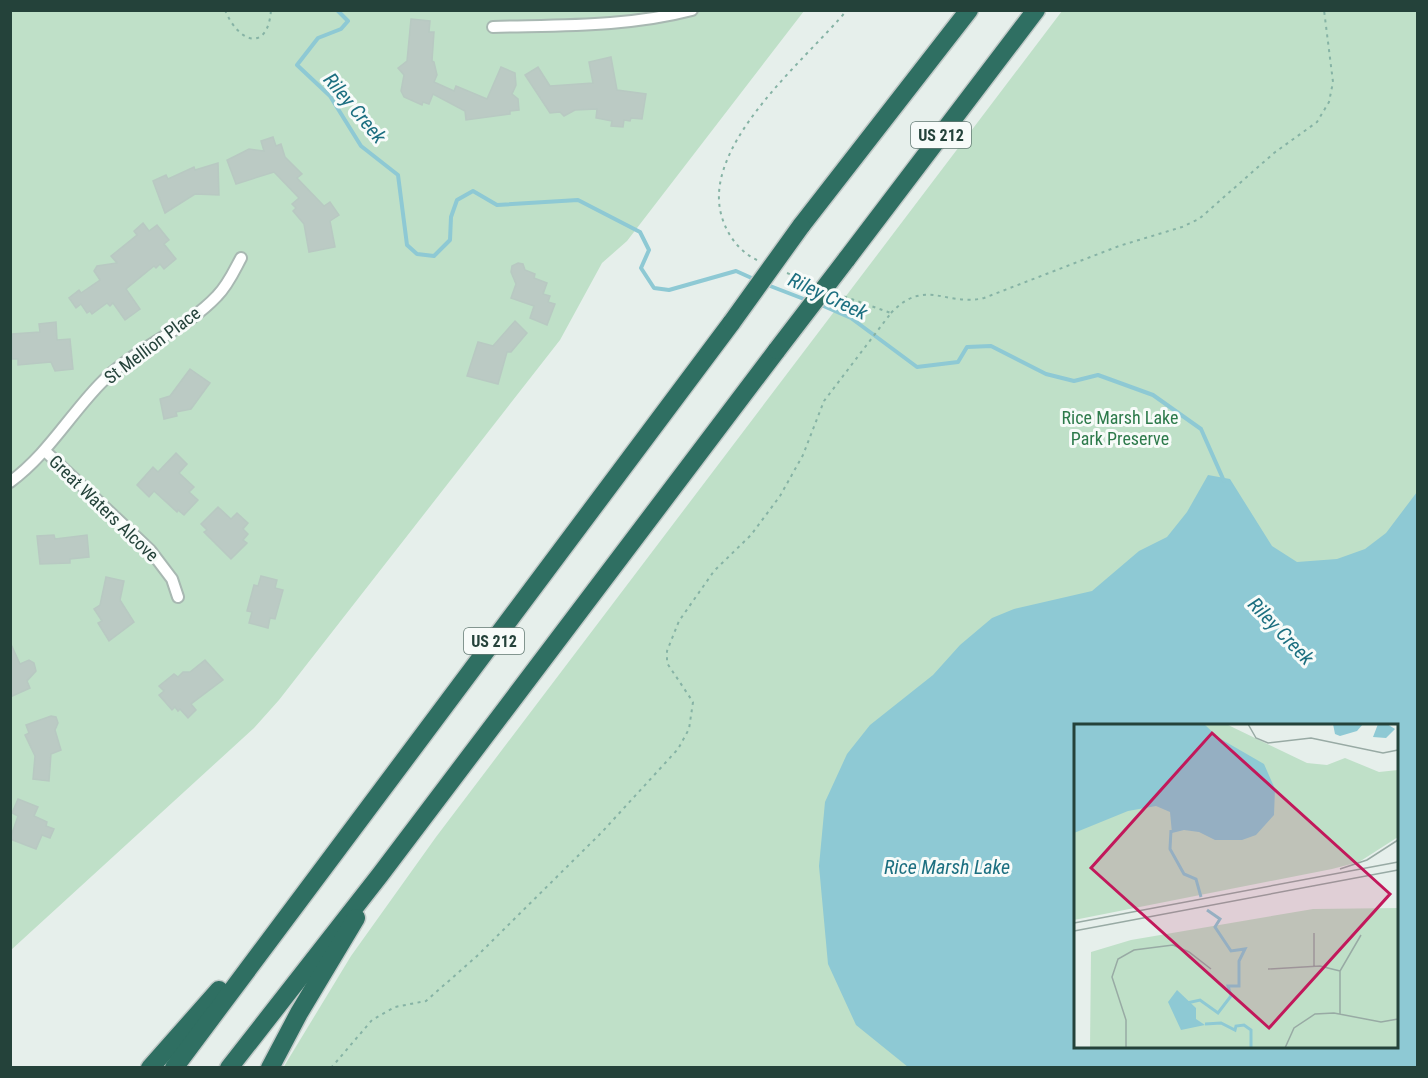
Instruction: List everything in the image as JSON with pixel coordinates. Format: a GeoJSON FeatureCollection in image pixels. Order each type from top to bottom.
{"type":"FeatureCollection","features":[{"type":"Feature","properties":{"kind":"highway","name":"US 212"},"geometry":{"type":"LineString","coordinates":[[174,1068],[801,226],[969,10]]}},
{"type":"Feature","properties":{"kind":"highway","name":"US 212"},"geometry":{"type":"LineString","coordinates":[[229,1068],[380,875],[1036,10]]}},
{"type":"Feature","properties":{"kind":"highway"},"geometry":{"type":"LineString","coordinates":[[270,1068],[380,875]]}},
{"type":"Feature","properties":{"kind":"highway"},"geometry":{"type":"LineString","coordinates":[[150,1068],[219,991],[255,960]]}},
{"type":"Feature","properties":{"kind":"street"},"geometry":{"type":"LineString","coordinates":[[493,27],[617,23],[657,19],[692,10]]}},
{"type":"Feature","properties":{"kind":"street","name":"St Mellion Place"},"geometry":{"type":"LineString","coordinates":[[10,482],[45,451],[99,384],[122,362],[217,296],[231,278],[241,258]]}},
{"type":"Feature","properties":{"kind":"street","name":"Great Waters Alcove"},"geometry":{"type":"LineString","coordinates":[[45,451],[150,550],[172,579],[178,597]]}},
{"type":"Feature","properties":{"kind":"path"},"geometry":{"type":"LineString","coordinates":[[225,10],[236,32],[247,39],[255,39],[268,25],[271,10]]}},
{"type":"Feature","properties":{"kind":"path"},"geometry":{"type":"LineString","coordinates":[[763,262],[753,258],[733,241],[723,222],[718,197],[723,164],[767,97],[847,10]]}},
{"type":"Feature","properties":{"kind":"path"},"geometry":{"type":"LineString","coordinates":[[331,1068],[372,1020],[395,1007],[426,1000],[477,956],[602,832],[678,749],[689,729],[693,702],[667,663],[667,651],[680,621],[714,571],[751,536],[780,496],[803,455],[824,401],[891,313],[914,295],[935,294],[974,300],[984,298],[1119,246],[1182,227],[1199,219],[1274,153],[1317,122],[1325,111],[1333,82],[1324,10]]}},
{"type":"Feature","properties":{"kind":"path"},"geometry":{"type":"LineString","coordinates":[[784,271],[816,285]]}},
{"type":"Feature","properties":{"kind":"path"},"geometry":{"type":"LineString","coordinates":[[837,294],[891,313]]}},
{"type":"Feature","properties":{"kind":"green space"},"geometry":{"type":"Polygon","coordinates":[[[11,11],[804,11],[627,241],[602,263],[560,340],[279,700],[254,728],[11,950],[11,11]]]}},
{"type":"Feature","properties":{"kind":"green space","name":"Rice Marsh Lake Park Preserve"},"geometry":{"type":"Polygon","coordinates":[[[1062,11],[1417,11],[1417,1067],[283,1068],[351,956],[436,837],[1062,11]]]}},
{"type":"Feature","properties":{"kind":"water","name":"Rice Marsh Lake"},"geometry":{"type":"Polygon","coordinates":[[[1208,475],[1230,479],[1272,546],[1297,562],[1337,559],[1365,549],[1386,533],[1417,492],[1417,1067],[908,1067],[856,1025],[828,964],[819,866],[825,802],[847,754],[870,725],[933,675],[960,645],[992,618],[1014,609],[1092,591],[1139,551],[1167,537],[1187,512],[1208,475]]]}},
{"type":"Feature","properties":{"kind":"building"},"geometry":{"type":"Polygon","coordinates":[[[411,19],[430,21],[429,32],[434,32],[432,61],[437,75],[434,82],[454,91],[456,86],[487,99],[501,67],[515,73],[516,85],[512,94],[518,99],[519,110],[510,111],[510,114],[466,120],[465,111],[433,94],[429,104],[423,102],[422,105],[404,97],[401,91],[404,75],[398,68],[407,61],[411,19]]]}},
{"type":"Feature","properties":{"kind":"building"},"geometry":{"type":"Polygon","coordinates":[[[611,57],[617,90],[646,94],[642,119],[624,120],[623,127],[611,126],[612,121],[596,118],[597,109],[575,110],[564,116],[560,112],[550,113],[525,75],[538,67],[550,86],[593,83],[589,62],[611,57]]]}},
{"type":"Feature","properties":{"kind":"building"},"geometry":{"type":"Polygon","coordinates":[[[273,137],[276,146],[281,144],[285,157],[302,174],[297,178],[324,206],[330,202],[339,215],[330,221],[335,247],[309,252],[304,224],[293,211],[296,208],[292,204],[299,198],[274,172],[236,184],[227,160],[249,149],[264,151],[261,141],[273,137]]]}},
{"type":"Feature","properties":{"kind":"building"},"geometry":{"type":"Polygon","coordinates":[[[218,163],[219,195],[195,194],[165,213],[153,181],[166,175],[168,179],[194,167],[195,170],[218,163]]]}},
{"type":"Feature","properties":{"kind":"building"},"geometry":{"type":"Polygon","coordinates":[[[143,223],[149,231],[157,225],[169,240],[164,244],[176,259],[164,269],[160,264],[156,268],[154,266],[126,289],[140,309],[125,320],[113,303],[110,306],[107,303],[92,314],[90,311],[87,313],[81,304],[76,308],[69,298],[79,290],[81,293],[100,280],[94,271],[97,266],[117,263],[111,256],[137,235],[134,231],[143,223]]]}},
{"type":"Feature","properties":{"kind":"building"},"geometry":{"type":"Polygon","coordinates":[[[518,263],[523,264],[525,270],[535,274],[534,278],[547,283],[543,294],[550,296],[548,302],[555,304],[547,325],[530,318],[534,306],[511,298],[516,284],[511,272],[512,266],[518,263]]]}},
{"type":"Feature","properties":{"kind":"building"},"geometry":{"type":"Polygon","coordinates":[[[515,321],[527,333],[511,352],[507,352],[498,384],[467,376],[478,342],[493,346],[515,321]]]}},
{"type":"Feature","properties":{"kind":"building"},"geometry":{"type":"Polygon","coordinates":[[[56,322],[57,340],[70,339],[73,369],[55,371],[51,362],[18,365],[18,359],[12,359],[12,334],[40,332],[39,324],[56,322]]]}},
{"type":"Feature","properties":{"kind":"building"},"geometry":{"type":"Polygon","coordinates":[[[190,369],[210,383],[191,409],[176,412],[177,416],[164,419],[160,399],[170,396],[190,369]]]}},
{"type":"Feature","properties":{"kind":"building"},"geometry":{"type":"Polygon","coordinates":[[[176,453],[187,464],[179,473],[194,487],[189,492],[198,500],[184,515],[178,510],[177,512],[154,491],[149,497],[137,485],[153,467],[158,472],[176,453]]]}},
{"type":"Feature","properties":{"kind":"building"},"geometry":{"type":"Polygon","coordinates":[[[218,507],[231,519],[237,513],[248,523],[243,529],[248,534],[243,540],[247,543],[231,559],[204,532],[207,530],[201,524],[218,507]]]}},
{"type":"Feature","properties":{"kind":"building"},"geometry":{"type":"Polygon","coordinates":[[[54,535],[55,539],[87,535],[89,557],[70,559],[70,563],[40,564],[37,536],[54,535]]]}},
{"type":"Feature","properties":{"kind":"building"},"geometry":{"type":"Polygon","coordinates":[[[261,576],[277,580],[275,588],[283,590],[275,619],[270,618],[268,628],[249,623],[252,612],[247,611],[254,585],[258,586],[261,576]]]}},
{"type":"Feature","properties":{"kind":"building"},"geometry":{"type":"Polygon","coordinates":[[[106,577],[124,581],[120,600],[134,622],[109,641],[98,623],[102,621],[94,609],[100,605],[106,577]]]}},
{"type":"Feature","properties":{"kind":"building"},"geometry":{"type":"Polygon","coordinates":[[[10,642],[20,664],[29,660],[34,663],[36,671],[27,681],[30,688],[10,697],[10,642]]]}},
{"type":"Feature","properties":{"kind":"building"},"geometry":{"type":"Polygon","coordinates":[[[205,660],[223,680],[191,704],[196,710],[188,718],[180,709],[178,711],[175,707],[172,710],[159,695],[164,691],[159,686],[174,674],[178,677],[183,672],[190,672],[205,660]]]}},
{"type":"Feature","properties":{"kind":"building"},"geometry":{"type":"Polygon","coordinates":[[[51,716],[56,717],[58,723],[55,730],[61,750],[51,754],[49,781],[33,779],[35,756],[25,735],[29,733],[26,725],[51,716]]]}},
{"type":"Feature","properties":{"kind":"building"},"geometry":{"type":"Polygon","coordinates":[[[18,799],[38,807],[34,816],[47,822],[46,826],[54,829],[50,838],[42,835],[36,849],[10,839],[18,816],[12,813],[18,799]]]}},
{"type":"Feature","properties":{"kind":"waterway","name":"Riley Creek"},"geometry":{"type":"LineString","coordinates":[[337,10],[348,21],[341,29],[318,38],[297,65],[330,96],[361,146],[398,175],[407,245],[417,254],[434,256],[450,240],[451,217],[457,200],[473,191],[497,205],[578,200],[640,232],[649,250],[641,268],[654,288],[669,290],[736,271],[756,280]]}},
{"type":"Feature","properties":{"kind":"waterway","name":"Riley Creek"},"geometry":{"type":"LineString","coordinates":[[765,284],[809,301]]}},
{"type":"Feature","properties":{"kind":"waterway","name":"Riley Creek"},"geometry":{"type":"LineString","coordinates":[[819,304],[851,318],[917,367],[958,362],[967,347],[991,346],[1046,374],[1074,381],[1098,375],[1153,395],[1201,429],[1224,481]]}}]}
